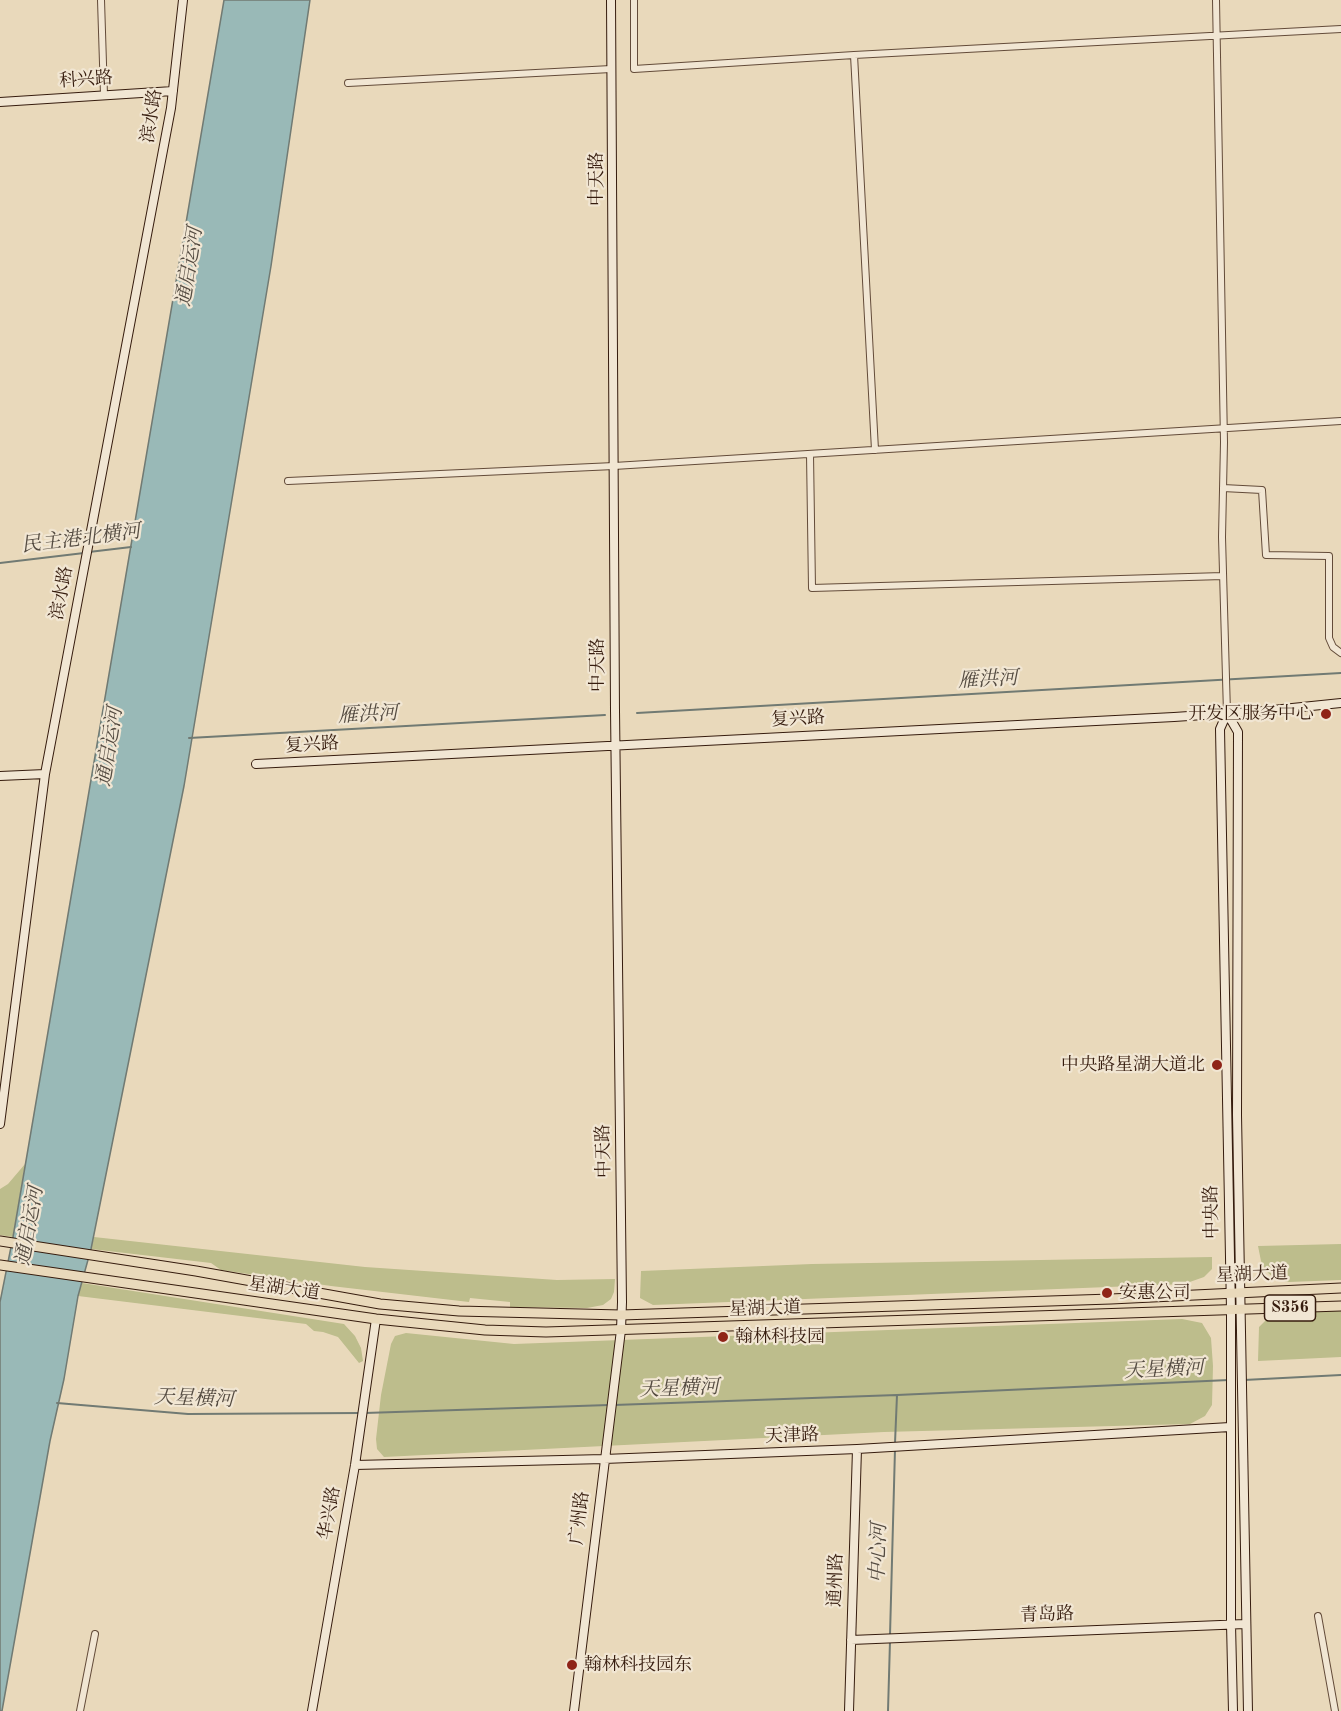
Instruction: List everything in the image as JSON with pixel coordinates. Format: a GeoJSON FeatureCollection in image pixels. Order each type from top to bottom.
{"type":"FeatureCollection","features":[{"type":"Feature","properties":{"kind":"main road","name":"星湖大道"},"geometry":{"type":"LineString","coordinates":[[0,1241],[196,1271],[380,1304],[459,1311],[621,1316],[1111,1299],[1341,1288]]}},
{"type":"Feature","properties":{"kind":"main road","name":"星湖大道"},"geometry":{"type":"LineString","coordinates":[[0,1265],[376,1319],[495,1330],[546,1332],[1341,1306]]}},
{"type":"Feature","properties":{"kind":"street"},"geometry":{"type":"LineString","coordinates":[[101,0],[104,95]]}},
{"type":"Feature","properties":{"kind":"street","name":"滨水路"},"geometry":{"type":"LineString","coordinates":[[0,1124],[45,774],[173,91],[183,0]]}},
{"type":"Feature","properties":{"kind":"street","name":"中天路"},"geometry":{"type":"LineString","coordinates":[[611,0],[614,130],[615,745],[621,1330]]}},
{"type":"Feature","properties":{"kind":"street"},"geometry":{"type":"LineString","coordinates":[[634,0],[634,69],[1341,29]]}},
{"type":"Feature","properties":{"kind":"street"},"geometry":{"type":"LineString","coordinates":[[1216,0],[1225,657],[1227,713],[1238,732],[1235,1292]]}},
{"type":"Feature","properties":{"kind":"street"},"geometry":{"type":"LineString","coordinates":[[854,55],[875,450]]}},
{"type":"Feature","properties":{"kind":"street"},"geometry":{"type":"LineString","coordinates":[[348,83],[611,69]]}},
{"type":"Feature","properties":{"kind":"street","name":"科兴路"},"geometry":{"type":"LineString","coordinates":[[0,102],[173,91]]}},
{"type":"Feature","properties":{"kind":"street"},"geometry":{"type":"LineString","coordinates":[[288,481],[614,466],[1341,421]]}},
{"type":"Feature","properties":{"kind":"street"},"geometry":{"type":"LineString","coordinates":[[810,454],[812,588],[1223,576]]}},
{"type":"Feature","properties":{"kind":"street"},"geometry":{"type":"LineString","coordinates":[[1223,488],[1262,490],[1266,555],[1329,556],[1329,638],[1333,646],[1341,653]]}},
{"type":"Feature","properties":{"kind":"street","name":"复兴路"},"geometry":{"type":"LineString","coordinates":[[256,764],[1227,713],[1341,704]]}},
{"type":"Feature","properties":{"kind":"street","name":"中央路"},"geometry":{"type":"LineString","coordinates":[[1227,713],[1220,729],[1235,1292],[1230,1361],[1233,1711]]}},
{"type":"Feature","properties":{"kind":"street"},"geometry":{"type":"LineString","coordinates":[[0,776],[45,774]]}},
{"type":"Feature","properties":{"kind":"street","name":"中央路"},"geometry":{"type":"LineString","coordinates":[[1235,1309],[1241,1360],[1248,1711]]}},
{"type":"Feature","properties":{"kind":"street","name":"华兴路"},"geometry":{"type":"LineString","coordinates":[[312,1711],[354,1465],[376,1319]]}},
{"type":"Feature","properties":{"kind":"street","name":"广州路"},"geometry":{"type":"LineString","coordinates":[[574,1711],[621,1330]]}},
{"type":"Feature","properties":{"kind":"street","name":"天津路"},"geometry":{"type":"LineString","coordinates":[[354,1465],[604,1460],[884,1448],[1230,1427]]}},
{"type":"Feature","properties":{"kind":"street","name":"通州路"},"geometry":{"type":"LineString","coordinates":[[849,1711],[857,1449]]}},
{"type":"Feature","properties":{"kind":"street"},"geometry":{"type":"LineString","coordinates":[[1318,1616],[1335,1711]]}},
{"type":"Feature","properties":{"kind":"street","name":"青岛路"},"geometry":{"type":"LineString","coordinates":[[851,1640],[1245,1624]]}},
{"type":"Feature","properties":{"kind":"street"},"geometry":{"type":"LineString","coordinates":[[80,1711],[95,1635]]}},
{"type":"Feature","properties":{"kind":"green space"},"geometry":{"type":"Polygon","coordinates":[[[25,1164],[13,1237],[0,1235],[0,1189],[8,1184],[25,1164]]]}},
{"type":"Feature","properties":{"kind":"green space"},"geometry":{"type":"Polygon","coordinates":[[[94,1237],[365,1267],[557,1280],[615,1279],[614,1292],[611,1299],[603,1305],[587,1308],[510,1307],[510,1302],[470,1298],[469,1302],[331,1286],[221,1270],[211,1263],[91,1249],[94,1237]]]}},
{"type":"Feature","properties":{"kind":"green space"},"geometry":{"type":"Polygon","coordinates":[[[1341,1244],[1341,1280],[1289,1282],[1275,1279],[1266,1271],[1258,1246],[1341,1244]]]}},
{"type":"Feature","properties":{"kind":"green space"},"geometry":{"type":"Polygon","coordinates":[[[1212,1257],[1212,1269],[1204,1277],[1184,1284],[653,1305],[640,1298],[641,1271],[812,1264],[1212,1257]]]}},
{"type":"Feature","properties":{"kind":"green space"},"geometry":{"type":"Polygon","coordinates":[[[82,1283],[344,1324],[355,1336],[361,1348],[363,1361],[359,1363],[338,1337],[314,1331],[306,1324],[78,1296],[82,1283]]]}},
{"type":"Feature","properties":{"kind":"green space"},"geometry":{"type":"Polygon","coordinates":[[[1341,1310],[1341,1357],[1258,1361],[1259,1327],[1269,1317],[1286,1313],[1341,1310]]]}},
{"type":"Feature","properties":{"kind":"green space"},"geometry":{"type":"Polygon","coordinates":[[[1182,1319],[1202,1323],[1211,1338],[1212,1405],[1205,1416],[1190,1424],[884,1432],[384,1457],[377,1449],[381,1395],[391,1344],[395,1336],[406,1333],[514,1344],[1182,1319]]]}},
{"type":"Feature","properties":{"kind":"water","name":"通启运河"},"geometry":{"type":"Polygon","coordinates":[[[224,0],[310,0],[271,266],[184,786],[91,1249],[78,1296],[2,1711],[0,1711],[0,1302],[224,0]]]}},
{"type":"Feature","properties":{"kind":"waterway","name":"民主港北横河"},"geometry":{"type":"LineString","coordinates":[[89,552],[131,547]]}},
{"type":"Feature","properties":{"kind":"waterway","name":"民主港北横河"},"geometry":{"type":"LineString","coordinates":[[0,563],[84,553]]}},
{"type":"Feature","properties":{"kind":"waterway","name":"雁洪河"},"geometry":{"type":"LineString","coordinates":[[637,713],[1341,673]]}},
{"type":"Feature","properties":{"kind":"waterway","name":"雁洪河"},"geometry":{"type":"LineString","coordinates":[[189,738],[605,715]]}},
{"type":"Feature","properties":{"kind":"waterway","name":"天星横河"},"geometry":{"type":"LineString","coordinates":[[1244,1380],[1341,1375]]}},
{"type":"Feature","properties":{"kind":"waterway","name":"天星横河"},"geometry":{"type":"LineString","coordinates":[[614,1405],[1229,1380]]}},
{"type":"Feature","properties":{"kind":"waterway","name":"中心河"},"geometry":{"type":"LineString","coordinates":[[895,1443],[897,1395]]}},
{"type":"Feature","properties":{"kind":"waterway","name":"天星横河"},"geometry":{"type":"LineString","coordinates":[[57,1403],[188,1414],[360,1413]]}},
{"type":"Feature","properties":{"kind":"waterway","name":"天星横河"},"geometry":{"type":"LineString","coordinates":[[365,1413],[609,1405]]}},
{"type":"Feature","properties":{"kind":"waterway","name":"中心河"},"geometry":{"type":"LineString","coordinates":[[890,1635],[895,1449]]}},
{"type":"Feature","properties":{"kind":"waterway","name":"中心河"},"geometry":{"type":"LineString","coordinates":[[888,1711],[890,1641]]}},
{"type":"Feature","properties":{"kind":"place","name":"开发区服务中心"},"geometry":{"type":"Point","coordinates":[1326,714]}},
{"type":"Feature","properties":{"kind":"place","name":"中央路星湖大道北"},"geometry":{"type":"Point","coordinates":[1217,1065]}},
{"type":"Feature","properties":{"kind":"place","name":"安惠公司"},"geometry":{"type":"Point","coordinates":[1107,1293]}},
{"type":"Feature","properties":{"kind":"place","name":"翰林科技园"},"geometry":{"type":"Point","coordinates":[723,1337]}},
{"type":"Feature","properties":{"kind":"place","name":"翰林科技园东"},"geometry":{"type":"Point","coordinates":[572,1665]}}]}
